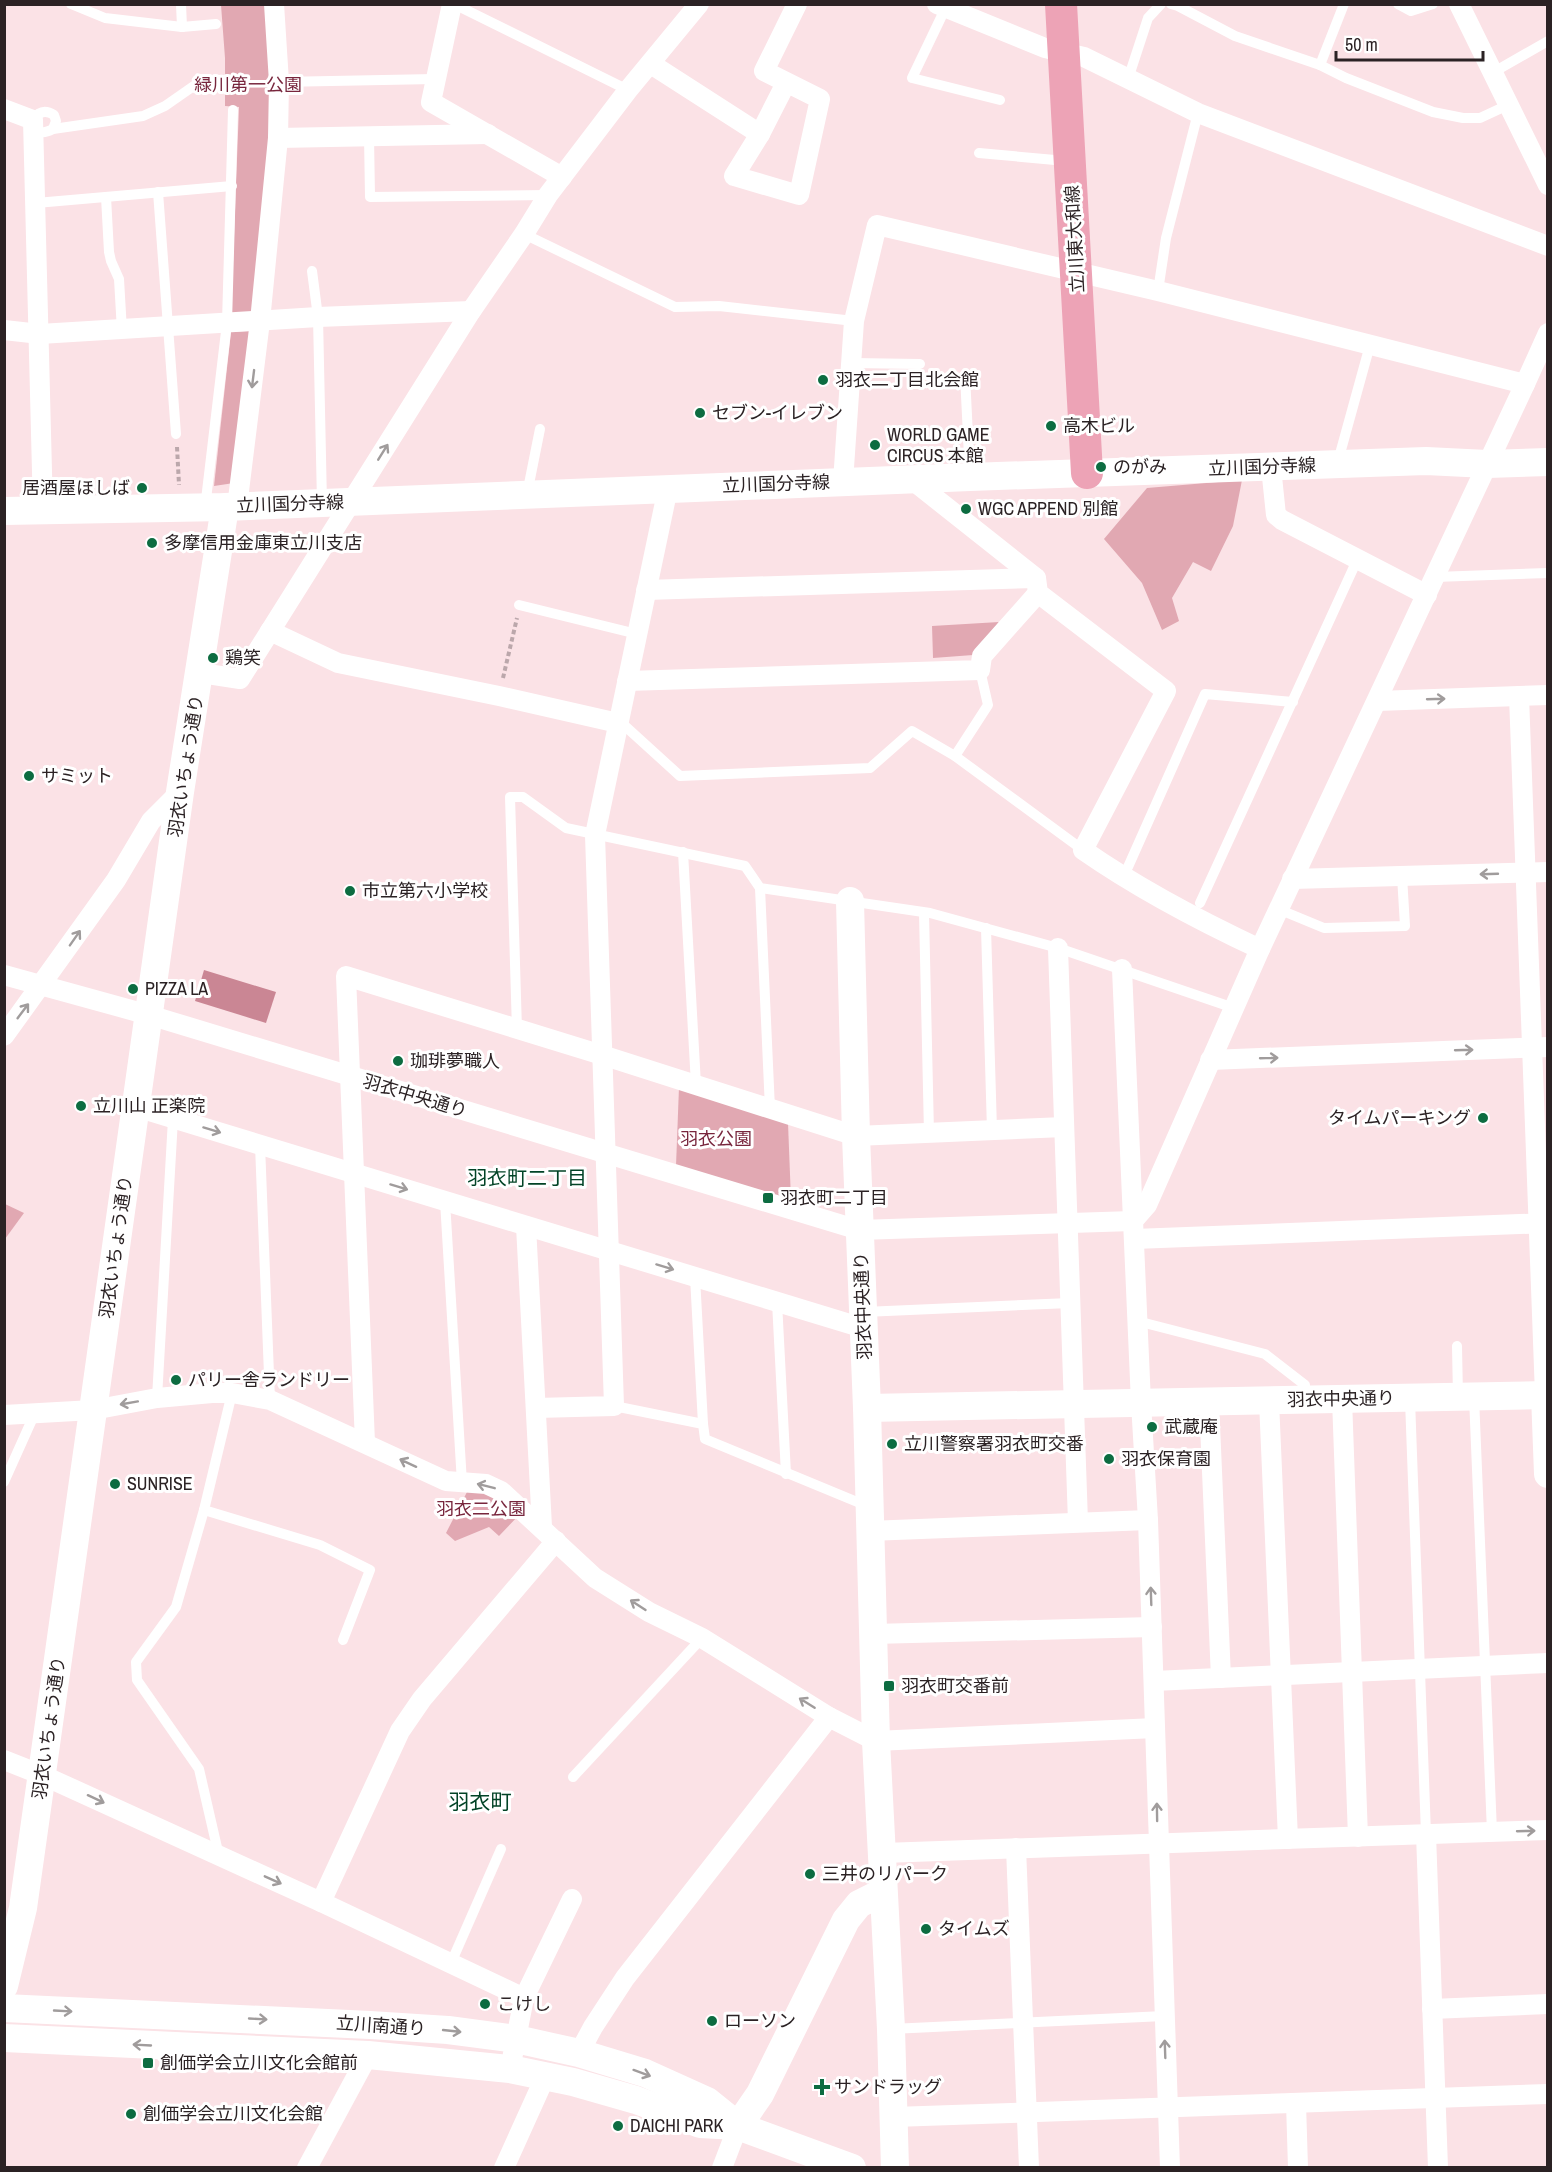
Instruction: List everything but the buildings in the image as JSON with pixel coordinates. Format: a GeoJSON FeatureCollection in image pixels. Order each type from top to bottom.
{"type":"FeatureCollection","features":[{"type":"Feature","properties":{"kind":"main road","name":"立川東大和線"},"geometry":{"type":"LineString","coordinates":[[1061,4],[1087,473]]}},
{"type":"Feature","properties":{"kind":"street"},"geometry":{"type":"LineString","coordinates":[[222,507],[260,321],[278,138],[279,82],[274,4]]}},
{"type":"Feature","properties":{"kind":"street"},"geometry":{"type":"LineString","coordinates":[[453,4],[431,102],[562,177]]}},
{"type":"Feature","properties":{"kind":"street"},"geometry":{"type":"LineString","coordinates":[[201,672],[240,679],[471,311],[548,195],[628,90],[699,4]]}},
{"type":"Feature","properties":{"kind":"street"},"geometry":{"type":"LineString","coordinates":[[786,83],[760,134],[734,176],[799,195],[820,99],[764,71],[797,4]]}},
{"type":"Feature","properties":{"kind":"street"},"geometry":{"type":"LineString","coordinates":[[1459,4],[1548,186]]}},
{"type":"Feature","properties":{"kind":"street"},"geometry":{"type":"LineString","coordinates":[[943,6],[1045,48],[1084,57],[1198,113],[1548,246]]}},
{"type":"Feature","properties":{"kind":"street"},"geometry":{"type":"LineString","coordinates":[[651,64],[760,134]]}},
{"type":"Feature","properties":{"kind":"street"},"geometry":{"type":"LineString","coordinates":[[4,109],[40,126],[36,202],[43,511]]}},
{"type":"Feature","properties":{"kind":"street"},"geometry":{"type":"LineString","coordinates":[[278,138],[490,134]]}},
{"type":"Feature","properties":{"kind":"street"},"geometry":{"type":"LineString","coordinates":[[843,482],[854,321],[877,225],[1158,291],[1525,384]]}},
{"type":"Feature","properties":{"kind":"street"},"geometry":{"type":"LineString","coordinates":[[4,330],[40,334],[318,316],[471,311]]}},
{"type":"Feature","properties":{"kind":"street"},"geometry":{"type":"LineString","coordinates":[[1134,1230],[1278,909],[1548,333]]}},
{"type":"Feature","properties":{"kind":"street","name":"立川国分寺線"},"geometry":{"type":"LineString","coordinates":[[4,511],[222,507],[668,488],[1426,461],[1487,464],[1548,462]]}},
{"type":"Feature","properties":{"kind":"street"},"geometry":{"type":"LineString","coordinates":[[1271,467],[1276,515],[1282,520],[1358,558],[1431,586]]}},
{"type":"Feature","properties":{"kind":"street"},"geometry":{"type":"LineString","coordinates":[[911,479],[1166,691],[1083,850],[1123,878],[1193,918],[1260,949]]}},
{"type":"Feature","properties":{"kind":"street"},"geometry":{"type":"LineString","coordinates":[[536,1408],[614,1406],[595,835],[668,488]]}},
{"type":"Feature","properties":{"kind":"street","name":"羽衣いちょう通り"},"geometry":{"type":"LineString","coordinates":[[5,1979],[23,1908],[180,792],[201,672],[222,507]]}},
{"type":"Feature","properties":{"kind":"street"},"geometry":{"type":"LineString","coordinates":[[646,590],[1037,585]]}},
{"type":"Feature","properties":{"kind":"street"},"geometry":{"type":"LineString","coordinates":[[627,681],[980,670],[982,656],[1037,585]]}},
{"type":"Feature","properties":{"kind":"street"},"geometry":{"type":"LineString","coordinates":[[270,631],[338,663],[618,723]]}},
{"type":"Feature","properties":{"kind":"street"},"geometry":{"type":"LineString","coordinates":[[1377,701],[1548,695]]}},
{"type":"Feature","properties":{"kind":"street"},"geometry":{"type":"LineString","coordinates":[[1519,696],[1526,873],[1540,1047],[1548,1474]]}},
{"type":"Feature","properties":{"kind":"street"},"geometry":{"type":"LineString","coordinates":[[4,1036],[116,880],[151,821],[180,792]]}},
{"type":"Feature","properties":{"kind":"street"},"geometry":{"type":"LineString","coordinates":[[1292,879],[1548,872]]}},
{"type":"Feature","properties":{"kind":"street"},"geometry":{"type":"LineString","coordinates":[[850,901],[860,1230],[1067,1224],[1134,1230],[1543,1223]]}},
{"type":"Feature","properties":{"kind":"street"},"geometry":{"type":"LineString","coordinates":[[1058,948],[1078,1522]]}},
{"type":"Feature","properties":{"kind":"street"},"geometry":{"type":"LineString","coordinates":[[1122,969],[1148,1520],[1170,2168]]}},
{"type":"Feature","properties":{"kind":"street","name":"羽衣中央通り"},"geometry":{"type":"LineString","coordinates":[[4,975],[149,1015],[860,1230],[867,1408],[1546,1395]]}},
{"type":"Feature","properties":{"kind":"street"},"geometry":{"type":"LineString","coordinates":[[365,1443],[346,976],[856,1136],[1064,1127]]}},
{"type":"Feature","properties":{"kind":"street"},"geometry":{"type":"LineString","coordinates":[[1210,1060],[1540,1047]]}},
{"type":"Feature","properties":{"kind":"street"},"geometry":{"type":"LineString","coordinates":[[136,1107],[777,1302],[863,1320]]}},
{"type":"Feature","properties":{"kind":"street"},"geometry":{"type":"LineString","coordinates":[[321,1902],[400,1731],[549,1534],[536,1408],[526,1226]]}},
{"type":"Feature","properties":{"kind":"street"},"geometry":{"type":"LineString","coordinates":[[4,1415],[93,1410],[158,1398],[212,1392],[232,1392],[270,1400],[446,1481],[486,1484],[501,1491],[595,1578],[649,1612],[702,1638],[829,1717],[876,1741],[1155,1728]]}},
{"type":"Feature","properties":{"kind":"street"},"geometry":{"type":"LineString","coordinates":[[1342,1399],[1358,1837]]}},
{"type":"Feature","properties":{"kind":"street"},"geometry":{"type":"LineString","coordinates":[[1269,1401],[1288,1839]]}},
{"type":"Feature","properties":{"kind":"street"},"geometry":{"type":"LineString","coordinates":[[1209,1402],[1221,1678]]}},
{"type":"Feature","properties":{"kind":"street"},"geometry":{"type":"LineString","coordinates":[[867,1408],[876,1741],[891,2029],[895,2168]]}},
{"type":"Feature","properties":{"kind":"street"},"geometry":{"type":"LineString","coordinates":[[869,1519],[1078,1522],[1148,1520]]}},
{"type":"Feature","properties":{"kind":"street"},"geometry":{"type":"LineString","coordinates":[[873,1634],[1152,1627]]}},
{"type":"Feature","properties":{"kind":"street"},"geometry":{"type":"LineString","coordinates":[[1154,1681],[1548,1663]]}},
{"type":"Feature","properties":{"kind":"street"},"geometry":{"type":"LineString","coordinates":[[579,2053],[624,1978],[829,1717]]}},
{"type":"Feature","properties":{"kind":"street"},"geometry":{"type":"LineString","coordinates":[[4,1760],[42,1775],[321,1902],[524,1998]]}},
{"type":"Feature","properties":{"kind":"street"},"geometry":{"type":"LineString","coordinates":[[883,1853],[1548,1830]]}},
{"type":"Feature","properties":{"kind":"street"},"geometry":{"type":"LineString","coordinates":[[1426,1834],[1438,2168]]}},
{"type":"Feature","properties":{"kind":"street"},"geometry":{"type":"LineString","coordinates":[[1016,1848],[1029,2168]]}},
{"type":"Feature","properties":{"kind":"street"},"geometry":{"type":"LineString","coordinates":[[722,2168],[738,2127],[760,2094],[846,1920],[859,1904],[883,1892]]}},
{"type":"Feature","properties":{"kind":"street"},"geometry":{"type":"LineString","coordinates":[[510,2069],[524,1998],[572,1899]]}},
{"type":"Feature","properties":{"kind":"street"},"geometry":{"type":"LineString","coordinates":[[1432,2009],[1548,2004]]}},
{"type":"Feature","properties":{"kind":"street","name":"立川南通り"},"geometry":{"type":"LineString","coordinates":[[4,2008],[370,2025],[448,2030],[516,2039],[579,2053],[645,2073],[707,2100],[738,2127]]}},
{"type":"Feature","properties":{"kind":"street","name":"立川南通り"},"geometry":{"type":"LineString","coordinates":[[4,2038],[368,2055],[510,2069],[546,2075],[636,2100],[700,2124],[738,2127],[852,2168]]}},
{"type":"Feature","properties":{"kind":"street"},"geometry":{"type":"LineString","coordinates":[[307,2168],[368,2055]]}},
{"type":"Feature","properties":{"kind":"street"},"geometry":{"type":"LineString","coordinates":[[504,2168],[546,2075]]}},
{"type":"Feature","properties":{"kind":"street"},"geometry":{"type":"LineString","coordinates":[[894,2117],[1548,2094]]}},
{"type":"Feature","properties":{"kind":"street"},"geometry":{"type":"LineString","coordinates":[[1296,2103],[1298,2168]]}},
{"type":"Feature","properties":{"kind":"lane"},"geometry":{"type":"LineString","coordinates":[[71,4],[105,18],[182,27],[216,24]]}},
{"type":"Feature","properties":{"kind":"lane"},"geometry":{"type":"LineString","coordinates":[[181,4],[182,27]]}},
{"type":"Feature","properties":{"kind":"lane"},"geometry":{"type":"LineString","coordinates":[[453,4],[628,90]]}},
{"type":"Feature","properties":{"kind":"lane"},"geometry":{"type":"LineString","coordinates":[[1128,79],[1148,18],[1161,4]]}},
{"type":"Feature","properties":{"kind":"lane"},"geometry":{"type":"LineString","coordinates":[[1320,65],[1344,4]]}},
{"type":"Feature","properties":{"kind":"lane"},"geometry":{"type":"LineString","coordinates":[[1398,4],[1411,11],[1433,4]]}},
{"type":"Feature","properties":{"kind":"lane"},"geometry":{"type":"LineString","coordinates":[[1175,5],[1235,36],[1320,65],[1346,78],[1433,112],[1463,118],[1480,118],[1508,105]]}},
{"type":"Feature","properties":{"kind":"lane"},"geometry":{"type":"LineString","coordinates":[[943,6],[912,78],[1000,100]]}},
{"type":"Feature","properties":{"kind":"lane"},"geometry":{"type":"LineString","coordinates":[[1492,73],[1548,42]]}},
{"type":"Feature","properties":{"kind":"lane"},"geometry":{"type":"LineString","coordinates":[[279,82],[435,79]]}},
{"type":"Feature","properties":{"kind":"lane"},"geometry":{"type":"LineString","coordinates":[[40,126],[143,116],[165,106],[198,83]]}},
{"type":"Feature","properties":{"kind":"lane"},"geometry":{"type":"LineString","coordinates":[[222,507],[233,110]]}},
{"type":"Feature","properties":{"kind":"lane"},"geometry":{"type":"LineString","coordinates":[[1158,291],[1166,238],[1198,113]]}},
{"type":"Feature","properties":{"kind":"lane"},"geometry":{"type":"LineString","coordinates":[[369,136],[370,197],[548,195]]}},
{"type":"Feature","properties":{"kind":"lane"},"geometry":{"type":"LineString","coordinates":[[979,153],[1071,161]]}},
{"type":"Feature","properties":{"kind":"lane"},"geometry":{"type":"LineString","coordinates":[[36,202],[232,186]]}},
{"type":"Feature","properties":{"kind":"lane"},"geometry":{"type":"LineString","coordinates":[[158,192],[166,327],[176,434]]}},
{"type":"Feature","properties":{"kind":"lane"},"geometry":{"type":"LineString","coordinates":[[106,197],[109,252],[119,279],[122,330]]}},
{"type":"Feature","properties":{"kind":"lane"},"geometry":{"type":"LineString","coordinates":[[524,234],[675,308],[719,306],[854,321]]}},
{"type":"Feature","properties":{"kind":"lane"},"geometry":{"type":"LineString","coordinates":[[312,271],[318,316],[322,503]]}},
{"type":"Feature","properties":{"kind":"lane"},"geometry":{"type":"LineString","coordinates":[[1337,464],[1370,345]]}},
{"type":"Feature","properties":{"kind":"lane"},"geometry":{"type":"LineString","coordinates":[[852,363],[920,364]]}},
{"type":"Feature","properties":{"kind":"lane"},"geometry":{"type":"LineString","coordinates":[[965,375],[970,477]]}},
{"type":"Feature","properties":{"kind":"lane"},"geometry":{"type":"LineString","coordinates":[[527,494],[540,429]]}},
{"type":"Feature","properties":{"kind":"lane"},"geometry":{"type":"LineString","coordinates":[[1200,903],[1358,558]]}},
{"type":"Feature","properties":{"kind":"lane"},"geometry":{"type":"LineString","coordinates":[[1431,586],[1548,573]]}},
{"type":"Feature","properties":{"kind":"lane"},"geometry":{"type":"LineString","coordinates":[[519,605],[637,634]]}},
{"type":"Feature","properties":{"kind":"lane"},"geometry":{"type":"LineString","coordinates":[[955,756],[988,705],[980,670]]}},
{"type":"Feature","properties":{"kind":"lane"},"geometry":{"type":"LineString","coordinates":[[1128,867],[1205,694],[1293,702]]}},
{"type":"Feature","properties":{"kind":"lane"},"geometry":{"type":"LineString","coordinates":[[618,723],[625,726],[680,776],[870,768],[912,731],[955,756],[1083,850]]}},
{"type":"Feature","properties":{"kind":"lane"},"geometry":{"type":"LineString","coordinates":[[517,1030],[510,797],[522,797],[566,828],[745,866],[760,888],[770,1109]]}},
{"type":"Feature","properties":{"kind":"lane"},"geometry":{"type":"LineString","coordinates":[[683,852],[696,1085]]}},
{"type":"Feature","properties":{"kind":"lane"},"geometry":{"type":"LineString","coordinates":[[1278,909],[1324,928],[1405,926],[1402,876]]}},
{"type":"Feature","properties":{"kind":"lane"},"geometry":{"type":"LineString","coordinates":[[760,888],[924,912],[1058,948],[1234,1008]]}},
{"type":"Feature","properties":{"kind":"lane"},"geometry":{"type":"LineString","coordinates":[[924,912],[929,1133]]}},
{"type":"Feature","properties":{"kind":"lane"},"geometry":{"type":"LineString","coordinates":[[986,928],[993,1130]]}},
{"type":"Feature","properties":{"kind":"lane"},"geometry":{"type":"LineString","coordinates":[[158,1398],[173,1119]]}},
{"type":"Feature","properties":{"kind":"lane"},"geometry":{"type":"LineString","coordinates":[[260,1145],[270,1400]]}},
{"type":"Feature","properties":{"kind":"lane"},"geometry":{"type":"LineString","coordinates":[[445,1201],[462,1483]]}},
{"type":"Feature","properties":{"kind":"lane"},"geometry":{"type":"LineString","coordinates":[[695,1276],[705,1439],[786,1474],[869,1519]]}},
{"type":"Feature","properties":{"kind":"lane"},"geometry":{"type":"LineString","coordinates":[[777,1302],[786,1474]]}},
{"type":"Feature","properties":{"kind":"lane"},"geometry":{"type":"LineString","coordinates":[[863,1320],[1070,1303]]}},
{"type":"Feature","properties":{"kind":"lane"},"geometry":{"type":"LineString","coordinates":[[1137,1321],[1265,1354],[1305,1385],[1305,1400]]}},
{"type":"Feature","properties":{"kind":"lane"},"geometry":{"type":"LineString","coordinates":[[1457,1346],[1466,1397],[1485,1666],[1492,1832]]}},
{"type":"Feature","properties":{"kind":"lane"},"geometry":{"type":"LineString","coordinates":[[219,1857],[199,1769],[137,1680],[136,1662],[176,1607],[204,1510],[232,1392]]}},
{"type":"Feature","properties":{"kind":"lane"},"geometry":{"type":"LineString","coordinates":[[1410,1398],[1426,1834]]}},
{"type":"Feature","properties":{"kind":"lane"},"geometry":{"type":"LineString","coordinates":[[614,1406],[704,1424]]}},
{"type":"Feature","properties":{"kind":"lane"},"geometry":{"type":"LineString","coordinates":[[4,1482],[35,1413]]}},
{"type":"Feature","properties":{"kind":"lane"},"geometry":{"type":"LineString","coordinates":[[204,1510],[320,1545],[370,1570],[343,1640]]}},
{"type":"Feature","properties":{"kind":"lane"},"geometry":{"type":"LineString","coordinates":[[573,1777],[702,1638]]}},
{"type":"Feature","properties":{"kind":"lane"},"geometry":{"type":"LineString","coordinates":[[451,1963],[501,1850]]}},
{"type":"Feature","properties":{"kind":"lane"},"geometry":{"type":"LineString","coordinates":[[891,2029],[1164,2016]]}},
{"type":"Feature","properties":{"kind":"path"},"geometry":{"type":"LineString","coordinates":[[176,434],[179,491]]}},
{"type":"Feature","properties":{"kind":"path"},"geometry":{"type":"LineString","coordinates":[[499,696],[519,605]]}},
{"type":"Feature","properties":{"kind":"green space","name":"緑川第一公園"},"geometry":{"type":"Polygon","coordinates":[[[221,5],[267,5],[273,132],[254,315],[231,315],[239,107],[225,106],[225,58],[221,5]]]}},
{"type":"Feature","properties":{"kind":"green space"},"geometry":{"type":"Polygon","coordinates":[[[250,331],[234,483],[214,486],[231,332],[250,331]]]}},
{"type":"Feature","properties":{"kind":"green space"},"geometry":{"type":"Polygon","coordinates":[[[1242,480],[1233,526],[1211,571],[1193,562],[1172,598],[1179,621],[1162,630],[1142,583],[1104,539],[1147,488],[1242,480]]]}},
{"type":"Feature","properties":{"kind":"green space"},"geometry":{"type":"Polygon","coordinates":[[[999,622],[973,655],[933,658],[932,626],[999,622]]]}},
{"type":"Feature","properties":{"kind":"green space","name":"羽衣公園"},"geometry":{"type":"Polygon","coordinates":[[[679,1087],[788,1123],[791,1200],[676,1166],[679,1087]]]}},
{"type":"Feature","properties":{"kind":"green space"},"geometry":{"type":"Polygon","coordinates":[[[5,1204],[24,1213],[5,1239],[5,1204]]]}},
{"type":"Feature","properties":{"kind":"green space","name":"羽衣二公園"},"geometry":{"type":"Polygon","coordinates":[[[480,1487],[520,1514],[499,1536],[489,1527],[455,1541],[446,1533],[468,1490],[480,1487]]]}},
{"type":"Feature","properties":{"kind":"shaded area"},"geometry":{"type":"Polygon","coordinates":[[[204,970],[276,992],[266,1023],[195,1001],[204,970]]]}},
{"type":"Feature","properties":{"kind":"place","name":"羽衣二丁目北会館"},"geometry":{"type":"Point","coordinates":[823,380]}},
{"type":"Feature","properties":{"kind":"place","name":"セブン-イレブン"},"geometry":{"type":"Point","coordinates":[700,413]}},
{"type":"Feature","properties":{"kind":"place","name":"高木ビル"},"geometry":{"type":"Point","coordinates":[1051,426]}},
{"type":"Feature","properties":{"kind":"place","name":"WORLD GAME CIRCUS 本館"},"geometry":{"type":"Point","coordinates":[875,445]}},
{"type":"Feature","properties":{"kind":"place","name":"のがみ"},"geometry":{"type":"Point","coordinates":[1101,467]}},
{"type":"Feature","properties":{"kind":"place","name":"居酒屋ほしば"},"geometry":{"type":"Point","coordinates":[142,488]}},
{"type":"Feature","properties":{"kind":"place","name":"WGC APPEND 別館"},"geometry":{"type":"Point","coordinates":[966,509]}},
{"type":"Feature","properties":{"kind":"place","name":"多摩信用金庫東立川支店"},"geometry":{"type":"Point","coordinates":[152,543]}},
{"type":"Feature","properties":{"kind":"place","name":"鶏笑"},"geometry":{"type":"Point","coordinates":[213,658]}},
{"type":"Feature","properties":{"kind":"place","name":"サミット"},"geometry":{"type":"Point","coordinates":[29,776]}},
{"type":"Feature","properties":{"kind":"place","name":"市立第六小学校"},"geometry":{"type":"Point","coordinates":[350,891]}},
{"type":"Feature","properties":{"kind":"place","name":"PIZZA LA"},"geometry":{"type":"Point","coordinates":[133,989]}},
{"type":"Feature","properties":{"kind":"place","name":"珈琲夢職人"},"geometry":{"type":"Point","coordinates":[398,1061]}},
{"type":"Feature","properties":{"kind":"place","name":"立川山 正楽院"},"geometry":{"type":"Point","coordinates":[81,1106]}},
{"type":"Feature","properties":{"kind":"place","name":"タイムパーキング"},"geometry":{"type":"Point","coordinates":[1483,1118]}},
{"type":"Feature","properties":{"kind":"place","name":"羽衣町二丁目"},"geometry":{"type":"Point","coordinates":[768,1198]}},
{"type":"Feature","properties":{"kind":"place","name":"パリー舎ランドリー"},"geometry":{"type":"Point","coordinates":[176,1380]}},
{"type":"Feature","properties":{"kind":"place","name":"武蔵庵"},"geometry":{"type":"Point","coordinates":[1152,1427]}},
{"type":"Feature","properties":{"kind":"place","name":"立川警察署羽衣町交番"},"geometry":{"type":"Point","coordinates":[892,1444]}},
{"type":"Feature","properties":{"kind":"place","name":"羽衣保育園"},"geometry":{"type":"Point","coordinates":[1109,1459]}},
{"type":"Feature","properties":{"kind":"place","name":"SUNRISE"},"geometry":{"type":"Point","coordinates":[115,1484]}},
{"type":"Feature","properties":{"kind":"place","name":"羽衣町交番前"},"geometry":{"type":"Point","coordinates":[889,1686]}},
{"type":"Feature","properties":{"kind":"place","name":"三井のリパーク"},"geometry":{"type":"Point","coordinates":[810,1874]}},
{"type":"Feature","properties":{"kind":"place","name":"タイムズ"},"geometry":{"type":"Point","coordinates":[926,1929]}},
{"type":"Feature","properties":{"kind":"place","name":"こけし"},"geometry":{"type":"Point","coordinates":[485,2004]}},
{"type":"Feature","properties":{"kind":"place","name":"ローソン"},"geometry":{"type":"Point","coordinates":[712,2021]}},
{"type":"Feature","properties":{"kind":"place","name":"創価学会立川文化会館前"},"geometry":{"type":"Point","coordinates":[148,2063]}},
{"type":"Feature","properties":{"kind":"place","name":"サンドラッグ"},"geometry":{"type":"Point","coordinates":[822,2087]}},
{"type":"Feature","properties":{"kind":"place","name":"創価学会立川文化会館"},"geometry":{"type":"Point","coordinates":[131,2114]}},
{"type":"Feature","properties":{"kind":"place","name":"DAICHI PARK"},"geometry":{"type":"Point","coordinates":[618,2126]}},
{"type":"Feature","properties":{"kind":"district","name":"羽衣町二丁目"},"geometry":{"type":"Point","coordinates":[527,1178]}},
{"type":"Feature","properties":{"kind":"district","name":"羽衣町"},"geometry":{"type":"Point","coordinates":[480,1802]}}]}
